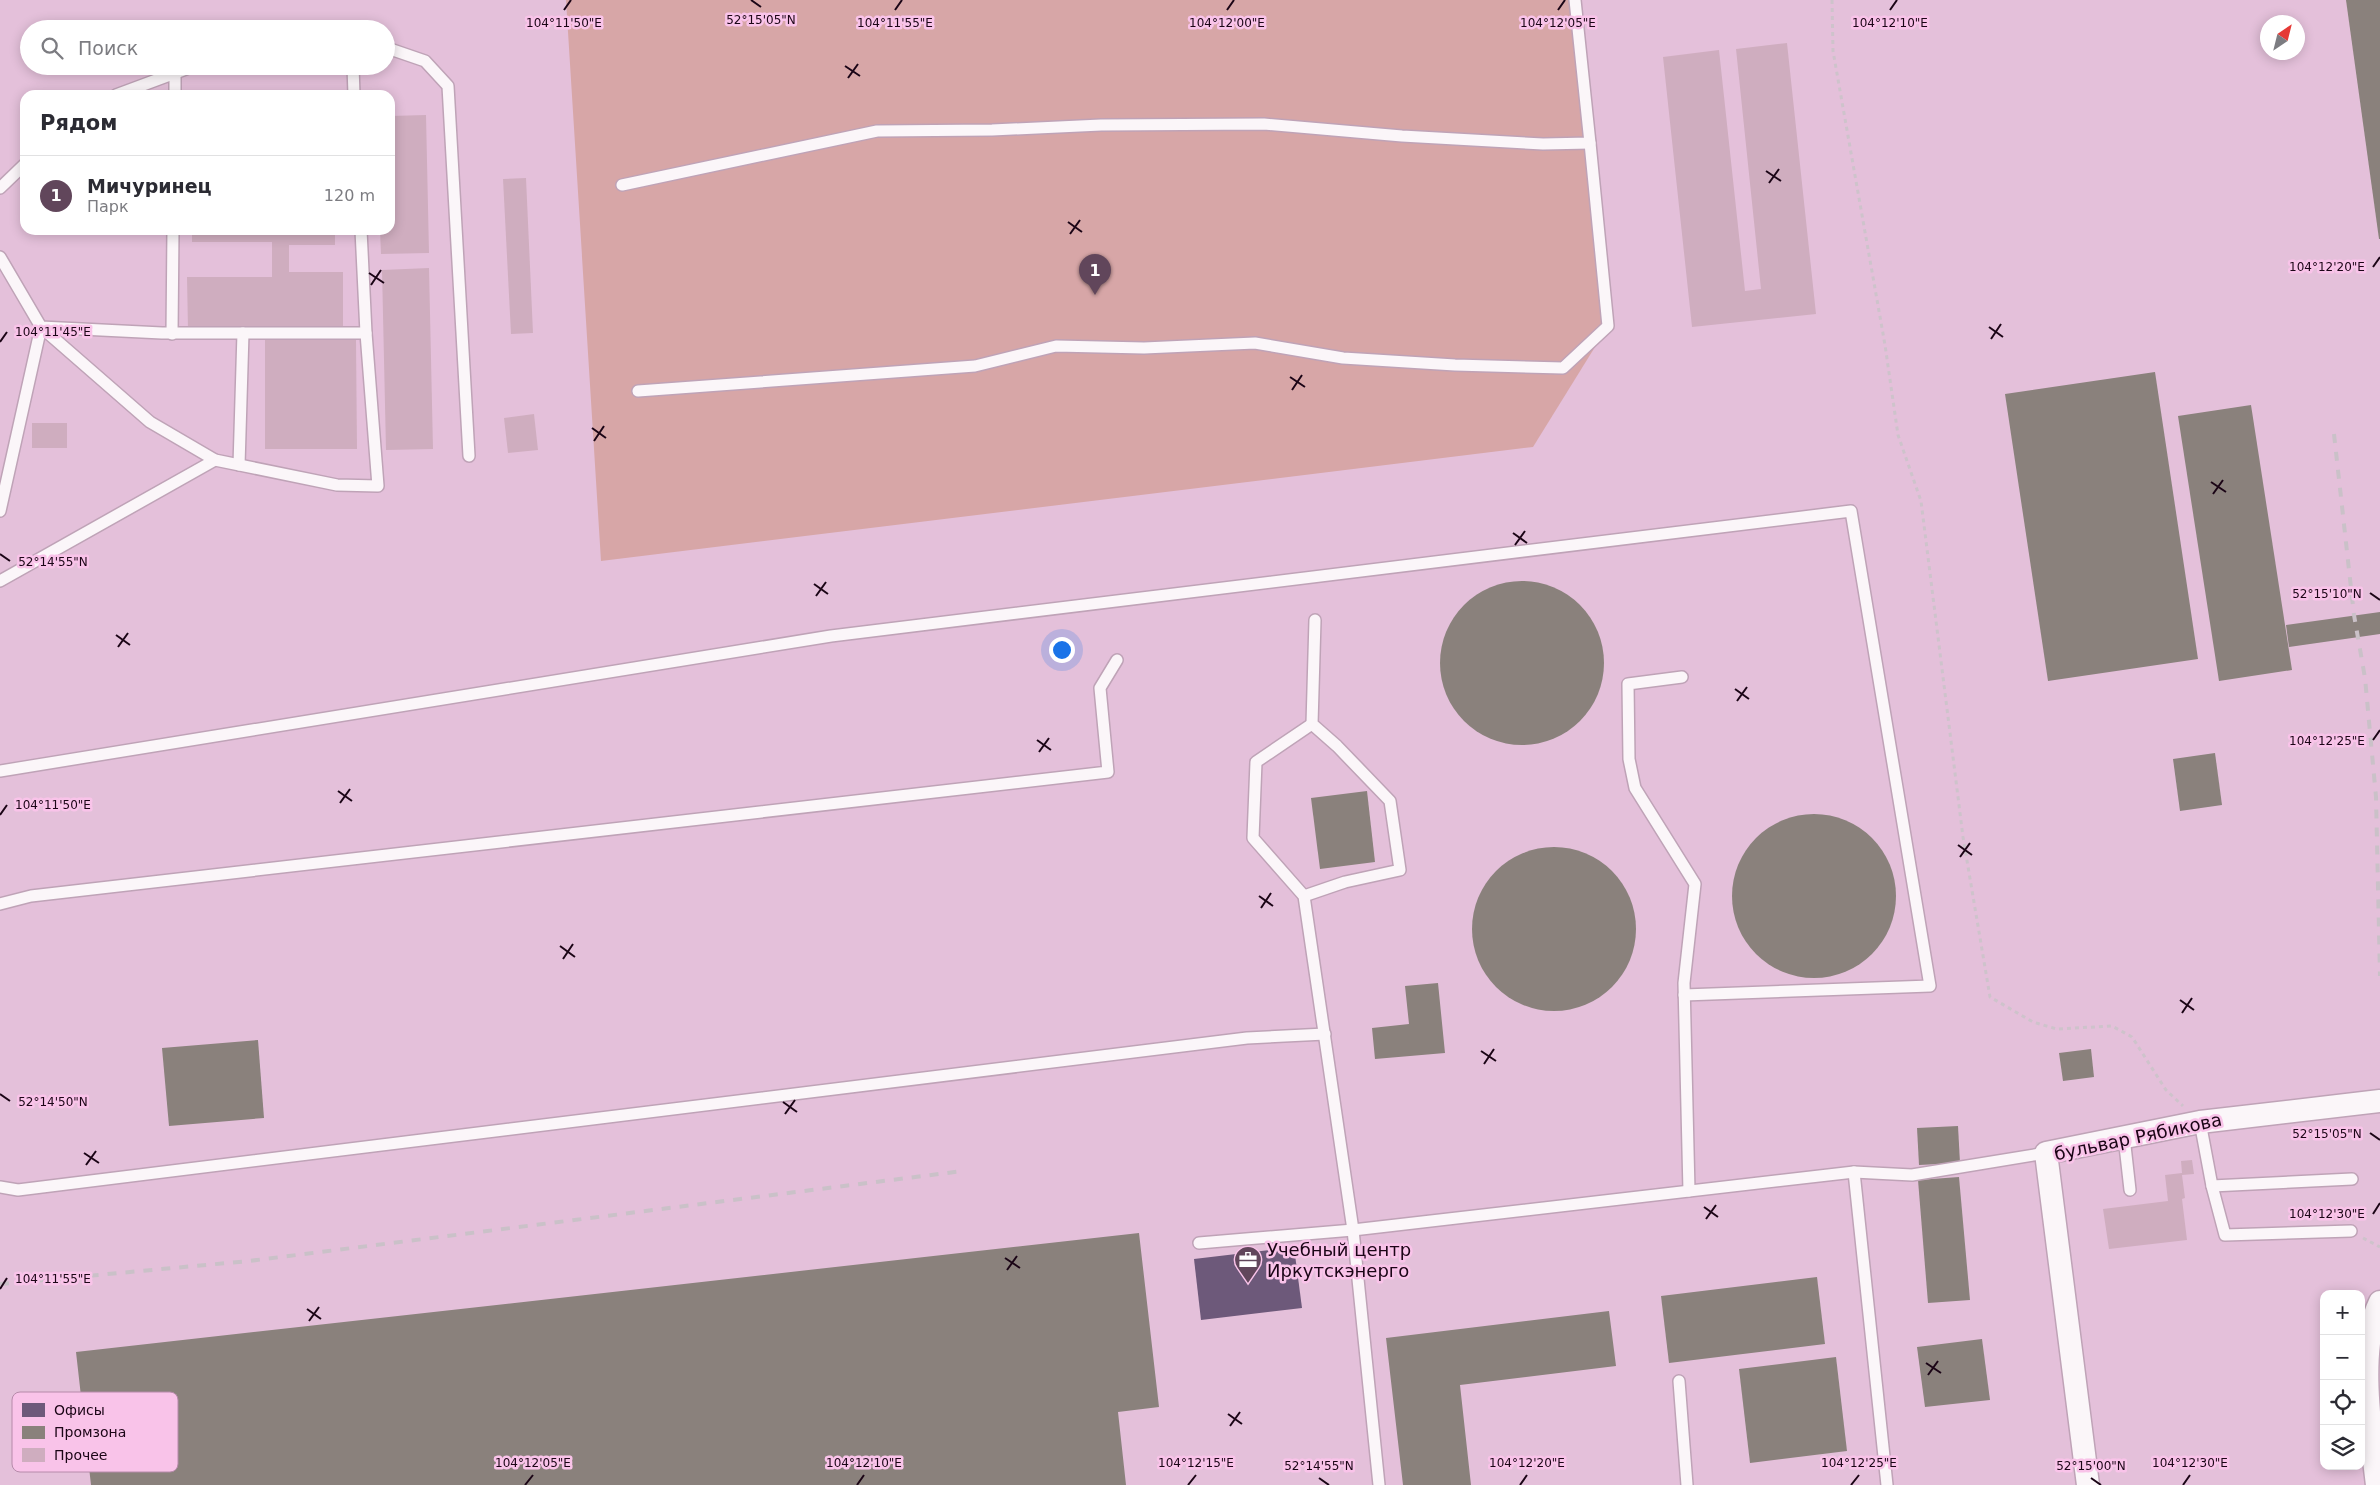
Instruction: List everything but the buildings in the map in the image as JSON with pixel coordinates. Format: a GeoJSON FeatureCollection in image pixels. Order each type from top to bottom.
{"type":"FeatureCollection","features":[{"type":"Feature","properties":{"kind":"street","name":"бульвар Рябикова"},"geometry":{"type":"LineString","coordinates":[[2088,1485],[2046,1153],[2200,1122],[2380,1100]]}},
{"type":"Feature","properties":{"kind":"street"},"geometry":{"type":"LineString","coordinates":[[2377,1485],[2366,1357],[2374,1314],[2380,1302]]}},
{"type":"Feature","properties":{"kind":"lane"},"geometry":{"type":"LineString","coordinates":[[638,391],[975,366],[1056,346],[1144,348],[1255,343],[1343,358],[1455,365],[1563,368],[1608,326],[1575,0]]}},
{"type":"Feature","properties":{"kind":"lane"},"geometry":{"type":"LineString","coordinates":[[395,51],[425,61],[448,86],[470,456]]}},
{"type":"Feature","properties":{"kind":"lane"},"geometry":{"type":"LineString","coordinates":[[130,90],[171,75]]}},
{"type":"Feature","properties":{"kind":"lane"},"geometry":{"type":"LineString","coordinates":[[175,90],[176,75]]}},
{"type":"Feature","properties":{"kind":"lane"},"geometry":{"type":"LineString","coordinates":[[353,75],[354,90]]}},
{"type":"Feature","properties":{"kind":"lane"},"geometry":{"type":"LineString","coordinates":[[622,186],[877,131],[992,130],[1101,125],[1264,124],[1402,136],[1543,144],[1590,143]]}},
{"type":"Feature","properties":{"kind":"lane"},"geometry":{"type":"LineString","coordinates":[[0,188],[20,169]]}},
{"type":"Feature","properties":{"kind":"lane"},"geometry":{"type":"LineString","coordinates":[[172,334],[173,235]]}},
{"type":"Feature","properties":{"kind":"lane"},"geometry":{"type":"LineString","coordinates":[[0,257],[41,327],[150,422],[214,460],[337,485],[378,486],[366,333],[361,235]]}},
{"type":"Feature","properties":{"kind":"lane"},"geometry":{"type":"LineString","coordinates":[[41,327],[172,334],[366,333]]}},
{"type":"Feature","properties":{"kind":"lane"},"geometry":{"type":"LineString","coordinates":[[0,511],[41,327]]}},
{"type":"Feature","properties":{"kind":"lane"},"geometry":{"type":"LineString","coordinates":[[239,465],[243,333]]}},
{"type":"Feature","properties":{"kind":"lane"},"geometry":{"type":"LineString","coordinates":[[0,581],[214,460]]}},
{"type":"Feature","properties":{"kind":"lane"},"geometry":{"type":"LineString","coordinates":[[0,770],[831,636],[1851,511],[1930,986],[1684,995]]}},
{"type":"Feature","properties":{"kind":"lane"},"geometry":{"type":"LineString","coordinates":[[1312,724],[1315,620]]}},
{"type":"Feature","properties":{"kind":"lane"},"geometry":{"type":"LineString","coordinates":[[0,904],[31,896],[1108,772],[1100,688],[1117,660]]}},
{"type":"Feature","properties":{"kind":"lane"},"geometry":{"type":"LineString","coordinates":[[1682,677],[1628,684],[1628,750],[1635,788],[1695,884],[1684,995],[1689,1191]]}},
{"type":"Feature","properties":{"kind":"lane"},"geometry":{"type":"LineString","coordinates":[[1304,896],[1345,882],[1400,870],[1390,801],[1338,746],[1312,724]]}},
{"type":"Feature","properties":{"kind":"lane"},"geometry":{"type":"LineString","coordinates":[[1312,724],[1256,762],[1254,838],[1304,896],[1353,1230],[1379,1485]]}},
{"type":"Feature","properties":{"kind":"lane"},"geometry":{"type":"LineString","coordinates":[[0,1187],[18,1190],[1237,1040],[1324,1034]]}},
{"type":"Feature","properties":{"kind":"lane"},"geometry":{"type":"LineString","coordinates":[[2200,1122],[2212,1186],[2225,1235],[2351,1231]]}},
{"type":"Feature","properties":{"kind":"lane"},"geometry":{"type":"LineString","coordinates":[[2124,1137],[2130,1190]]}},
{"type":"Feature","properties":{"kind":"lane"},"geometry":{"type":"LineString","coordinates":[[1199,1243],[1353,1230],[1854,1172],[1912,1175],[2046,1153]]}},
{"type":"Feature","properties":{"kind":"lane"},"geometry":{"type":"LineString","coordinates":[[1854,1172],[1887,1485]]}},
{"type":"Feature","properties":{"kind":"lane"},"geometry":{"type":"LineString","coordinates":[[2212,1186],[2352,1179]]}},
{"type":"Feature","properties":{"kind":"lane"},"geometry":{"type":"LineString","coordinates":[[1679,1381],[1687,1485]]}},
{"type":"Feature","properties":{"kind":"path"},"geometry":{"type":"LineString","coordinates":[[1832,0],[1834,51],[1885,345],[1898,435],[1921,501],[1963,837],[1990,997],[2033,1022],[2057,1029],[2112,1026],[2132,1037],[2166,1090],[2200,1122]]}},
{"type":"Feature","properties":{"kind":"shaded area"},"geometry":{"type":"Polygon","coordinates":[[[566,0],[1577,0],[1608,326],[1533,447],[601,561],[566,0]]]}},
{"type":"Feature","properties":{"kind":"railway"},"geometry":{"type":"LineString","coordinates":[[2334,434],[2354,615],[2365,678],[2376,797],[2380,976]]}},
{"type":"Feature","properties":{"kind":"railway"},"geometry":{"type":"LineString","coordinates":[[0,1284],[249,1261],[963,1171]]}},
{"type":"Feature","properties":{"kind":"place","name":"Мичуринец"},"geometry":{"type":"Point","coordinates":[1095,295]}},
{"type":"Feature","properties":{"kind":"place","name":"Учебный центр Иркутскэнерго"},"geometry":{"type":"Point","coordinates":[1248,1284]}}]}
